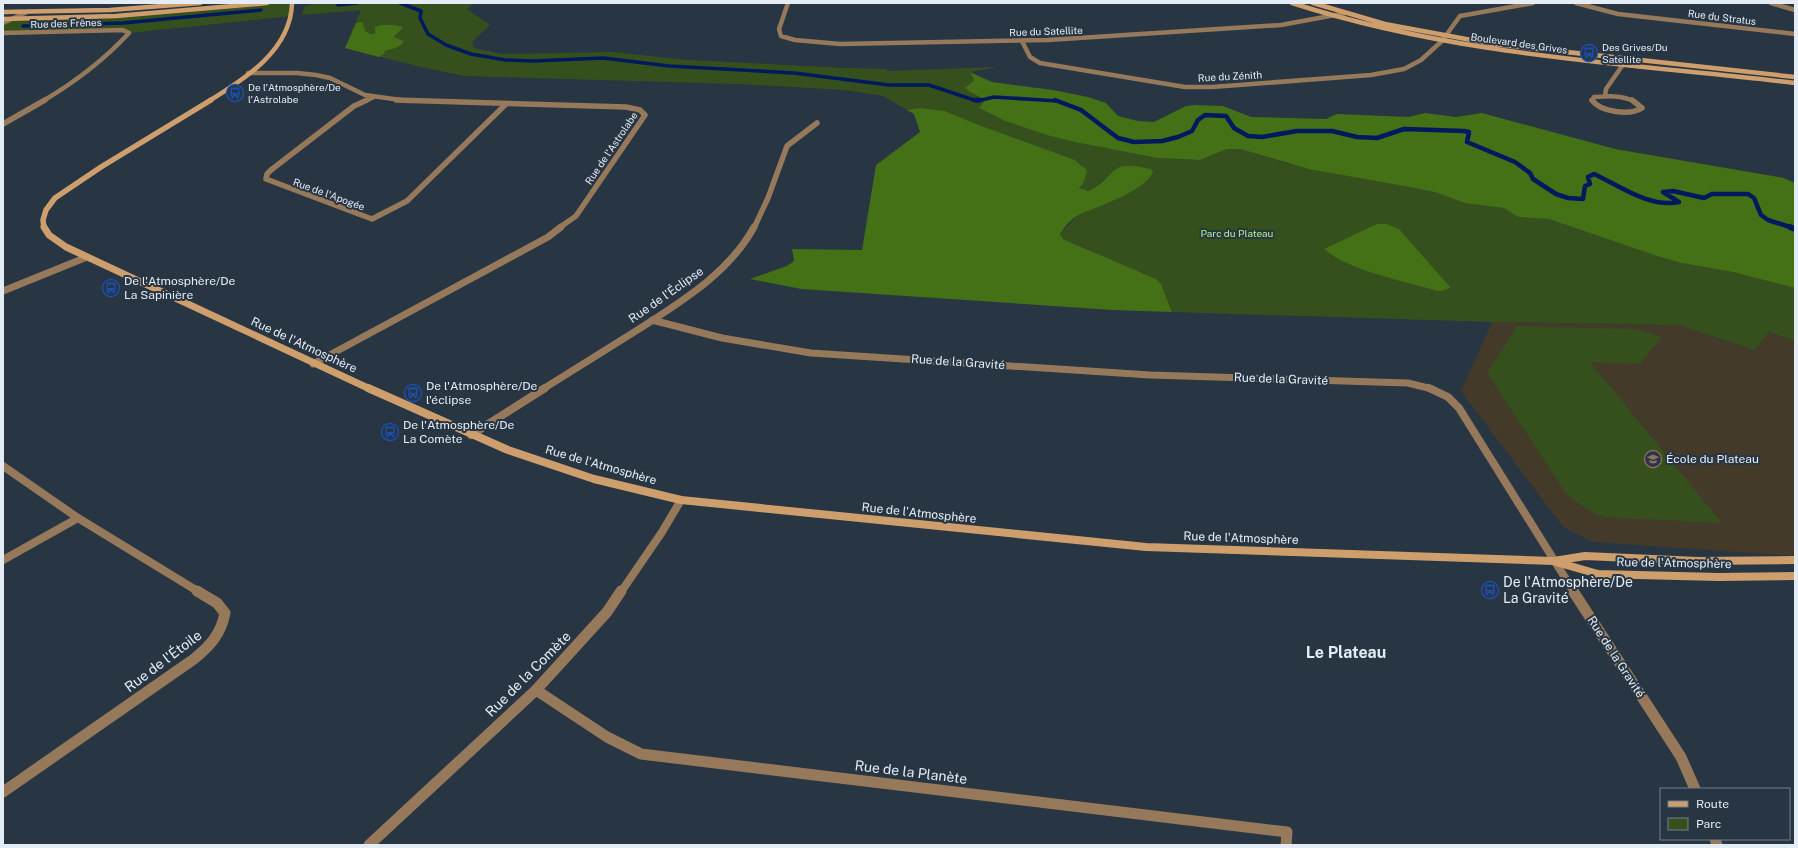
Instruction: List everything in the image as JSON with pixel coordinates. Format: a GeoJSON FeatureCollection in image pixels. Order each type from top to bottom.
{"type":"FeatureCollection","features":[{"type":"Feature","properties":{"kind":"street"},"geometry":{"type":"LineString","coordinates":[[3,12],[110,10],[200,3]]}},
{"type":"Feature","properties":{"kind":"street"},"geometry":{"type":"LineString","coordinates":[[3,19],[116,16],[267,3]]}},
{"type":"Feature","properties":{"kind":"street","name":"Rue de l'Atmosphère"},"geometry":{"type":"LineString","coordinates":[[292,3],[291,16],[285,33],[275,48],[248,73],[220,94],[70,188],[48,205],[44,213],[43,220],[43,228],[46,234],[54,241],[313,364],[471,435],[554,466],[640,491],[680,500],[870,521],[1146,547],[1554,561],[1585,556],[1698,561],[1795,560]]}},
{"type":"Feature","properties":{"kind":"street","name":"Rue du Satellite"},"geometry":{"type":"LineString","coordinates":[[788,3],[779,29],[779,34],[784,38],[840,44],[1022,41],[1268,26],[1299,23],[1346,13]]}},
{"type":"Feature","properties":{"kind":"street","name":"Boulevard des Grives"},"geometry":{"type":"LineString","coordinates":[[1292,3],[1333,16],[1383,29],[1442,41],[1621,65],[1795,84]]}},
{"type":"Feature","properties":{"kind":"street","name":"Boulevard des Grives"},"geometry":{"type":"LineString","coordinates":[[1313,3],[1385,24],[1493,44],[1795,77]]}},
{"type":"Feature","properties":{"kind":"street"},"geometry":{"type":"LineString","coordinates":[[1442,41],[1460,16],[1533,3]]}},
{"type":"Feature","properties":{"kind":"street","name":"Rue du Stratus"},"geometry":{"type":"LineString","coordinates":[[1576,3],[1618,14],[1795,34]]}},
{"type":"Feature","properties":{"kind":"street"},"geometry":{"type":"LineString","coordinates":[[1771,3],[1795,10]]}},
{"type":"Feature","properties":{"kind":"street"},"geometry":{"type":"LineString","coordinates":[[3,23],[27,12]]}},
{"type":"Feature","properties":{"kind":"street","name":"Rue des Frênes"},"geometry":{"type":"LineString","coordinates":[[3,33],[119,30],[129,32],[114,50],[92,70],[60,92],[10,120]]}},
{"type":"Feature","properties":{"kind":"street","name":"Rue du Zénith"},"geometry":{"type":"LineString","coordinates":[[1022,41],[1030,57],[1040,63],[1163,84],[1198,87],[1391,73],[1404,69],[1421,60],[1442,41]]}},
{"type":"Feature","properties":{"kind":"street"},"geometry":{"type":"LineString","coordinates":[[1605,96],[1606,88],[1621,65],[1627,59]]}},
{"type":"Feature","properties":{"kind":"street","name":"Rue de l'Astrolabe"},"geometry":{"type":"LineString","coordinates":[[248,73],[316,74],[330,78],[353,90],[374,97],[415,102],[626,108],[640,110],[645,115],[576,216],[564,226],[548,237],[313,364]]}},
{"type":"Feature","properties":{"kind":"street"},"geometry":{"type":"LineString","coordinates":[[1605,96],[1629,100],[1640,105],[1642,108],[1636,111],[1622,112],[1606,109],[1592,101],[1594,97],[1605,96]]}},
{"type":"Feature","properties":{"kind":"street","name":"Rue de l'Apogée"},"geometry":{"type":"LineString","coordinates":[[374,97],[354,106],[270,170],[266,178],[270,182],[372,219],[407,201],[414,195],[505,104]]}},
{"type":"Feature","properties":{"kind":"street"},"geometry":{"type":"LineString","coordinates":[[3,120],[10,120]]}},
{"type":"Feature","properties":{"kind":"street"},"geometry":{"type":"LineString","coordinates":[[3,124],[10,120]]}},
{"type":"Feature","properties":{"kind":"street","name":"Rue de l'Éclipse"},"geometry":{"type":"LineString","coordinates":[[471,435],[652,320],[704,283],[742,247],[757,222],[787,146],[817,123]]}},
{"type":"Feature","properties":{"kind":"street"},"geometry":{"type":"LineString","coordinates":[[3,291],[87,257]]}},
{"type":"Feature","properties":{"kind":"street","name":"Rue de la Gravité"},"geometry":{"type":"LineString","coordinates":[[652,320],[722,338],[810,353],[1150,375],[1408,383],[1427,386],[1441,392],[1452,400],[1459,408],[1554,561],[1681,757],[1695,788]]}},
{"type":"Feature","properties":{"kind":"street","name":"Rue de l'Étoile"},"geometry":{"type":"LineString","coordinates":[[3,466],[78,518],[217,603],[225,613],[223,626],[212,643],[194,659],[3,792]]}},
{"type":"Feature","properties":{"kind":"street","name":"Rue de la Comète"},"geometry":{"type":"LineString","coordinates":[[369,845],[536,690],[607,612],[662,532],[680,500]]}},
{"type":"Feature","properties":{"kind":"street"},"geometry":{"type":"LineString","coordinates":[[3,560],[78,518]]}},
{"type":"Feature","properties":{"kind":"street","name":"Rue de l'Atmosphère"},"geometry":{"type":"LineString","coordinates":[[1554,561],[1598,574],[1718,577],[1795,576]]}},
{"type":"Feature","properties":{"kind":"street","name":"Rue de la Planète"},"geometry":{"type":"LineString","coordinates":[[536,690],[608,737],[641,754],[1287,832],[1286,845]]}},
{"type":"Feature","properties":{"kind":"shaded area","name":"École du Plateau"},"geometry":{"type":"Polygon","coordinates":[[[1492,322],[1678,325],[1753,350],[1769,332],[1795,341],[1795,556],[1593,542],[1563,527],[1461,391],[1492,322]]]}},
{"type":"Feature","properties":{"kind":"green space"},"geometry":{"type":"Polygon","coordinates":[[[268,3],[292,3],[291,16],[129,33],[3,33],[3,19],[53,19],[268,3]]]}},
{"type":"Feature","properties":{"kind":"green space","name":"Parc du Plateau"},"geometry":{"type":"Polygon","coordinates":[[[318,3],[475,3],[467,9],[490,25],[472,42],[474,48],[502,54],[612,52],[688,60],[887,69],[887,71],[998,67],[970,72],[974,80],[969,84],[970,92],[985,101],[980,109],[1005,121],[1050,136],[1157,158],[1200,160],[1227,149],[1240,149],[1289,164],[1415,188],[1504,208],[1518,217],[1549,219],[1681,263],[1733,272],[1795,288],[1795,341],[1769,332],[1754,350],[1678,325],[1492,322],[1172,312],[1164,291],[1145,274],[1120,265],[1063,239],[1060,234],[1076,217],[1142,185],[1151,169],[1134,166],[1124,167],[1114,172],[1089,191],[1079,188],[1082,165],[1075,160],[945,111],[920,108],[907,110],[883,96],[844,90],[738,84],[464,76],[345,48],[361,10],[302,15],[305,6],[318,3]]]}},
{"type":"Feature","properties":{"kind":"green space"},"geometry":{"type":"Polygon","coordinates":[[[356,23],[363,23],[365,31],[370,34],[375,34],[375,27],[381,25],[402,27],[402,29],[393,37],[404,41],[398,47],[384,51],[385,53],[379,57],[345,48],[356,23]]]}},
{"type":"Feature","properties":{"kind":"green space"},"geometry":{"type":"Polygon","coordinates":[[[970,72],[992,82],[1053,90],[1088,97],[1106,103],[1118,116],[1138,121],[1154,122],[1186,106],[1195,105],[1223,106],[1251,117],[1326,119],[1337,114],[1409,117],[1425,113],[1456,117],[1482,113],[1615,149],[1784,178],[1795,183],[1795,288],[1733,272],[1681,263],[1549,219],[1518,217],[1504,208],[1465,203],[1438,193],[1309,169],[1240,149],[1227,149],[1200,160],[1157,158],[1050,136],[1005,121],[979,108],[985,100],[965,88],[974,80],[970,72]]]}},
{"type":"Feature","properties":{"kind":"green space"},"geometry":{"type":"Polygon","coordinates":[[[920,108],[945,111],[1075,160],[1087,170],[1084,182],[1079,188],[1089,191],[1099,185],[1120,167],[1137,166],[1151,169],[1153,172],[1141,186],[1119,198],[1077,216],[1060,234],[1063,239],[1156,279],[1161,284],[1172,312],[1113,310],[801,289],[750,279],[787,266],[794,261],[792,249],[862,250],[876,165],[920,132],[914,114],[907,110],[920,108]]]}},
{"type":"Feature","properties":{"kind":"green space"},"geometry":{"type":"Polygon","coordinates":[[[1377,224],[1387,224],[1399,229],[1450,287],[1446,290],[1438,291],[1378,274],[1347,263],[1324,249],[1377,224]]]}},
{"type":"Feature","properties":{"kind":"green space"},"geometry":{"type":"Polygon","coordinates":[[[1517,326],[1636,329],[1662,337],[1640,364],[1590,362],[1722,523],[1604,517],[1588,510],[1567,495],[1487,373],[1517,326]]]}},
{"type":"Feature","properties":{"kind":"waterway"},"geometry":{"type":"LineString","coordinates":[[338,5],[357,3]]}},
{"type":"Feature","properties":{"kind":"waterway"},"geometry":{"type":"LineString","coordinates":[[400,3],[421,11],[420,18],[428,34],[446,45],[471,54],[505,60],[534,61],[603,58],[669,66],[794,73],[889,85],[929,85],[974,100]]}},
{"type":"Feature","properties":{"kind":"waterway"},"geometry":{"type":"LineString","coordinates":[[23,26],[123,23],[261,10]]}},
{"type":"Feature","properties":{"kind":"waterway"},"geometry":{"type":"LineString","coordinates":[[974,100],[977,101],[994,97],[1058,101]]}},
{"type":"Feature","properties":{"kind":"waterway"},"geometry":{"type":"LineString","coordinates":[[974,100],[980,100]]}},
{"type":"Feature","properties":{"kind":"waterway"},"geometry":{"type":"LineString","coordinates":[[1058,101],[1081,110],[1118,138],[1134,142],[1162,141],[1178,137],[1192,131],[1198,120],[1205,115],[1226,116],[1234,128],[1248,136],[1262,137],[1297,131],[1332,131],[1357,137],[1377,138],[1404,129],[1464,131],[1469,132],[1467,142],[1515,162],[1530,173],[1533,179],[1556,194],[1568,198],[1583,199],[1585,186],[1590,184],[1588,177],[1594,174],[1635,195],[1657,202],[1679,202],[1663,192],[1673,191],[1704,198],[1712,194],[1748,194],[1754,198],[1761,215],[1768,220],[1790,227]]}},
{"type":"Feature","properties":{"kind":"waterway"},"geometry":{"type":"LineString","coordinates":[[1790,227],[1795,229]]}},
{"type":"Feature","properties":{"kind":"place","name":"Des Grives/Du Satellite"},"geometry":{"type":"Point","coordinates":[1589,53]}},
{"type":"Feature","properties":{"kind":"place","name":"De l'Atmosphère/De l'Astrolabe"},"geometry":{"type":"Point","coordinates":[235,93]}},
{"type":"Feature","properties":{"kind":"place","name":"De l'Atmosphère/De La Sapinière"},"geometry":{"type":"Point","coordinates":[111,288]}},
{"type":"Feature","properties":{"kind":"place","name":"De l'Atmosphère/De l'éclipse"},"geometry":{"type":"Point","coordinates":[413,393]}},
{"type":"Feature","properties":{"kind":"place","name":"De l'Atmosphère/De La Comète"},"geometry":{"type":"Point","coordinates":[390,432]}},
{"type":"Feature","properties":{"kind":"place","name":"École du Plateau"},"geometry":{"type":"Point","coordinates":[1653,459]}},
{"type":"Feature","properties":{"kind":"place","name":"De l'Atmosphère/De La Gravité"},"geometry":{"type":"Point","coordinates":[1490,590]}},
{"type":"Feature","properties":{"kind":"district","name":"Le Plateau"},"geometry":{"type":"Point","coordinates":[1346,652]}}]}
